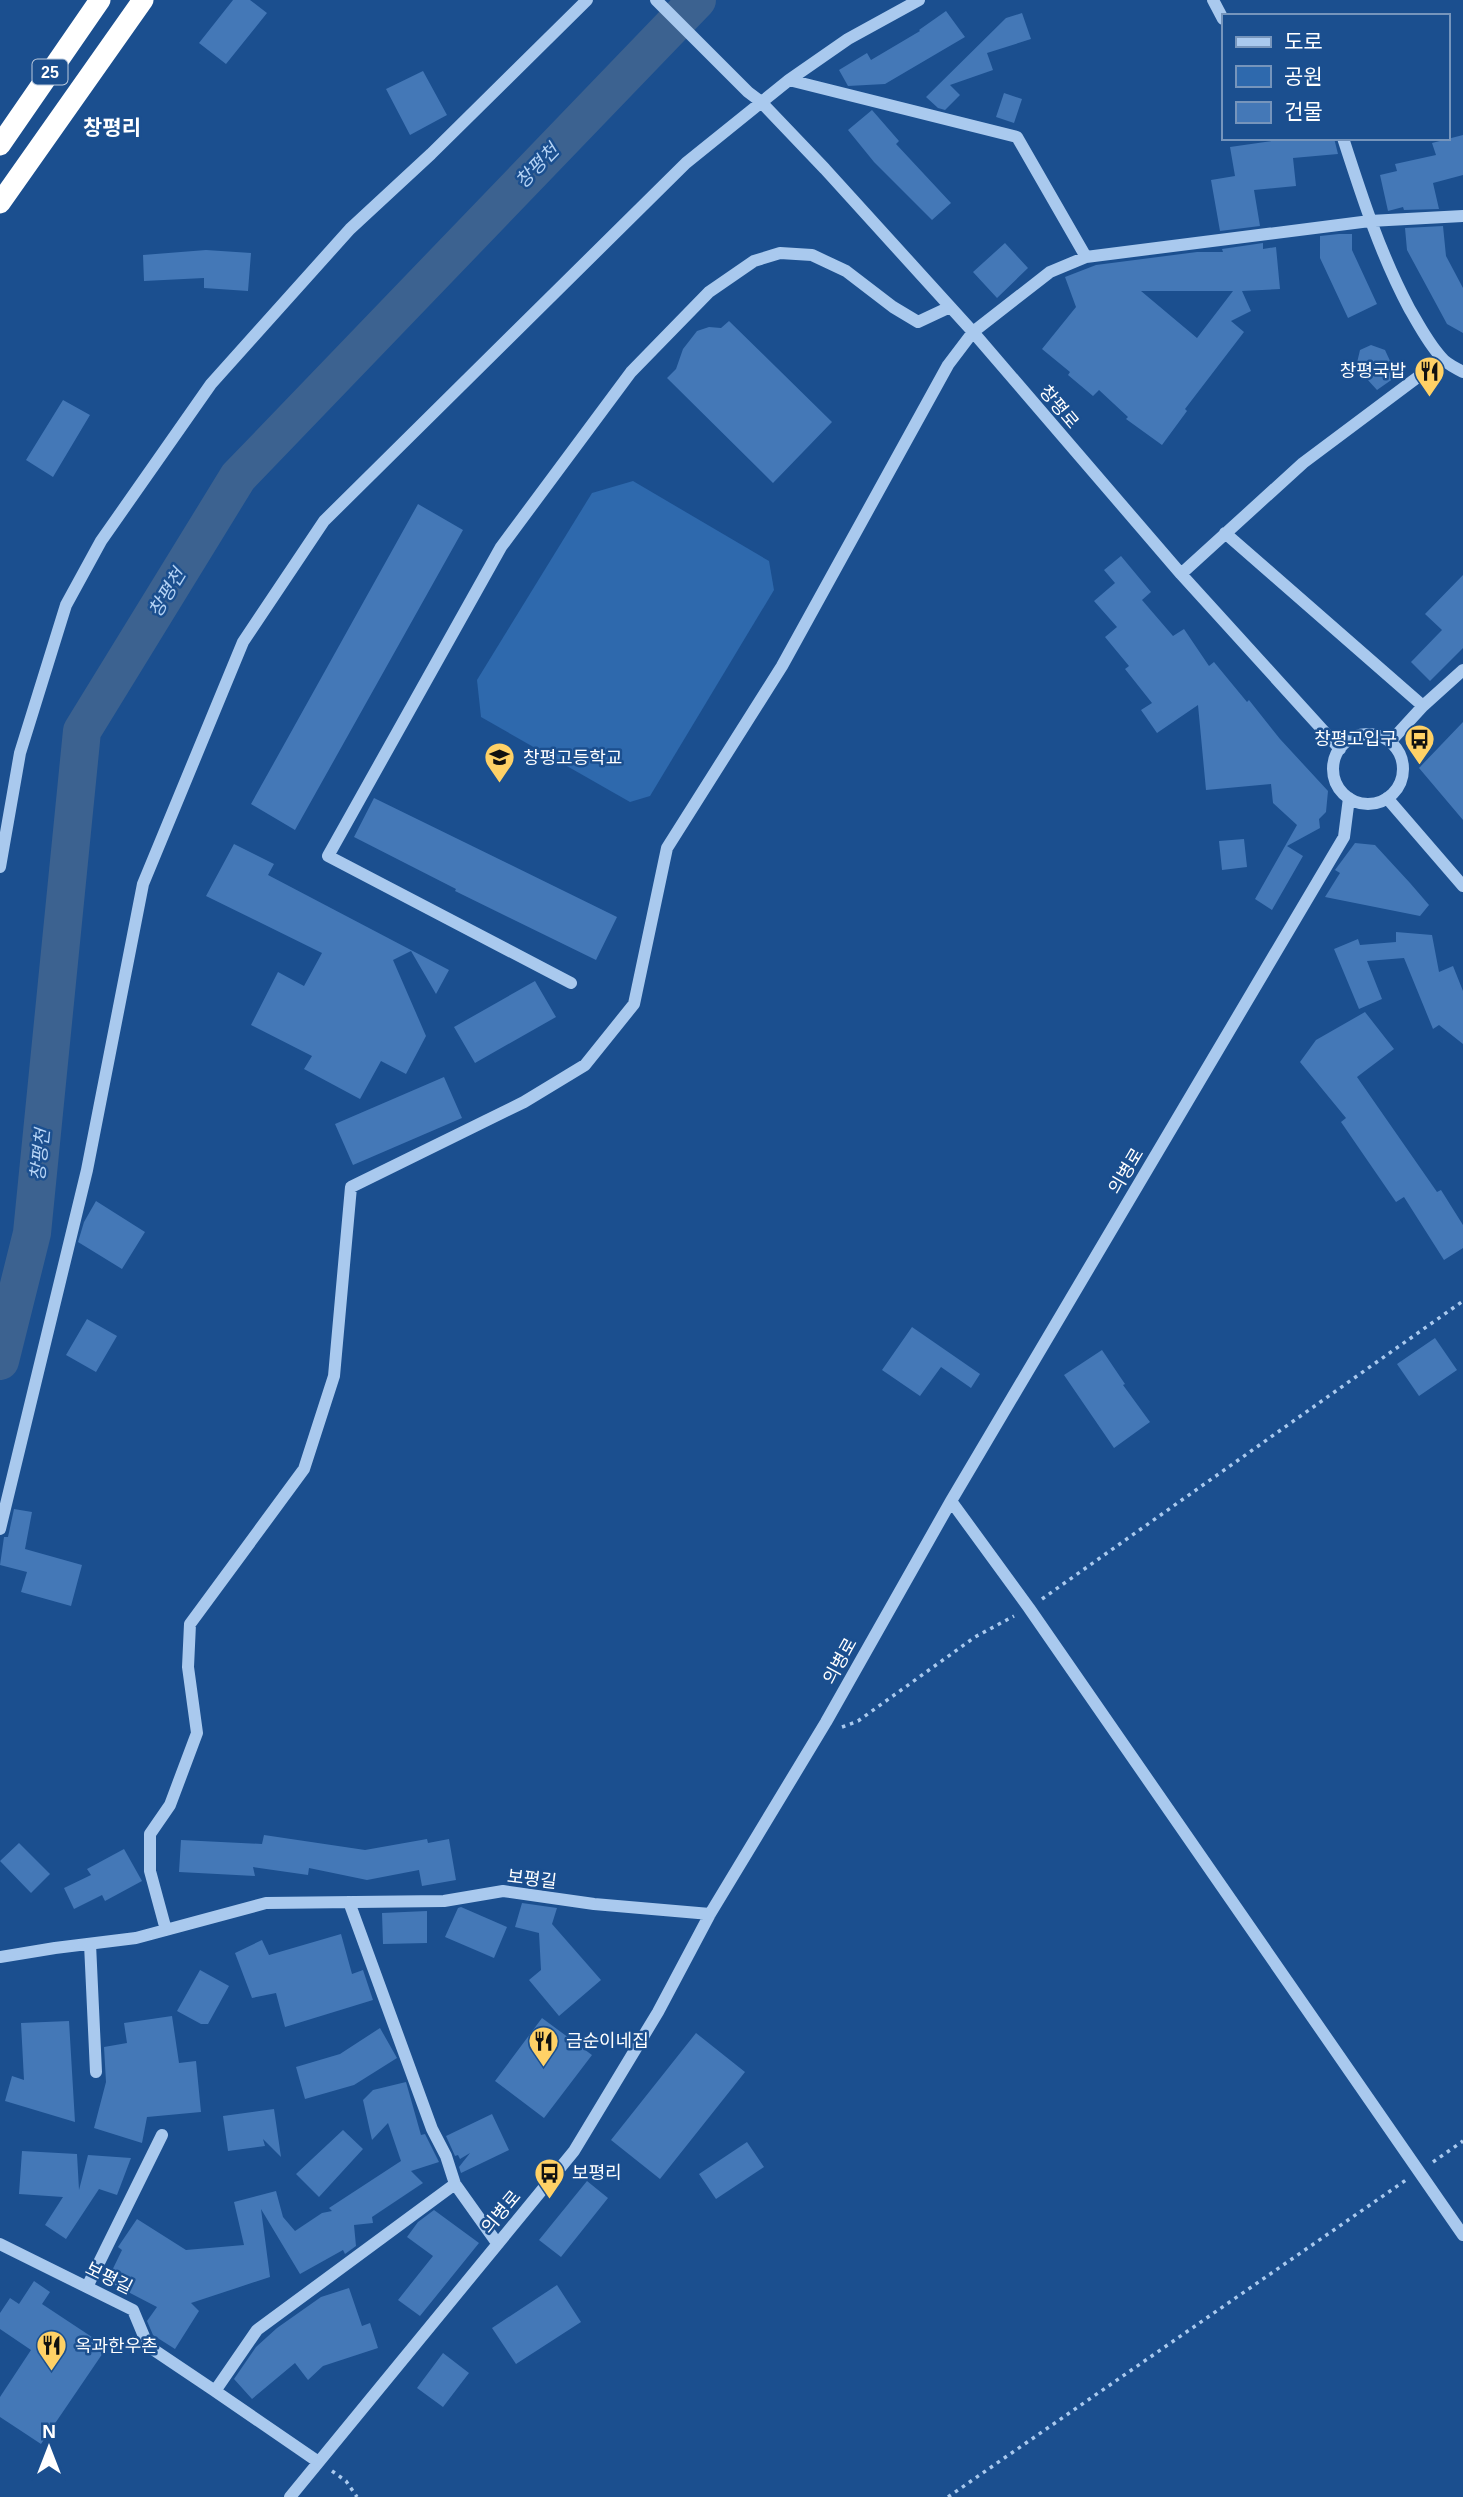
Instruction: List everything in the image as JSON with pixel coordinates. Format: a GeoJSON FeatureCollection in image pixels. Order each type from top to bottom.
{"type":"FeatureCollection","features":[{"type":"Feature","properties":{"kind":"highway","name":"25"},"geometry":{"type":"LineString","coordinates":[[0,145],[100,0]]}},
{"type":"Feature","properties":{"kind":"highway","name":"25"},"geometry":{"type":"LineString","coordinates":[[0,204],[143,0]]}},
{"type":"Feature","properties":{"kind":"street"},"geometry":{"type":"LineString","coordinates":[[0,867],[24,740],[66,605],[101,541],[211,384],[350,229],[431,154],[587,0]]}},
{"type":"Feature","properties":{"kind":"street","name":"창평로"},"geometry":{"type":"LineString","coordinates":[[656,0],[760,101],[973,332],[1181,574],[1340,749]]}},
{"type":"Feature","properties":{"kind":"street"},"geometry":{"type":"LineString","coordinates":[[0,1529],[87,1170],[143,884],[243,642],[324,521],[685,163],[789,80],[848,40],[919,0]]}},
{"type":"Feature","properties":{"kind":"street"},"geometry":{"type":"LineString","coordinates":[[1213,0],[1222,17]]}},
{"type":"Feature","properties":{"kind":"street"},"geometry":{"type":"LineString","coordinates":[[789,80],[1017,137],[1086,257]]}},
{"type":"Feature","properties":{"kind":"street"},"geometry":{"type":"LineString","coordinates":[[1344,140],[1370,221],[1405,299],[1424,334],[1442,359],[1463,372]]}},
{"type":"Feature","properties":{"kind":"street"},"geometry":{"type":"LineString","coordinates":[[166,1930],[150,1871],[150,1834],[170,1805],[197,1733],[188,1667],[190,1624],[304,1469],[334,1376],[351,1187],[524,1102],[585,1065],[634,1004],[667,848],[782,666],[948,365],[973,332],[1050,272],[1086,257],[1370,221],[1463,216]]}},
{"type":"Feature","properties":{"kind":"street"},"geometry":{"type":"LineString","coordinates":[[571,984],[328,856],[501,547],[631,372],[709,292],[754,261],[780,253],[812,255],[846,271],[918,322],[950,307]]}},
{"type":"Feature","properties":{"kind":"street"},"geometry":{"type":"LineString","coordinates":[[1181,574],[1303,463],[1442,359]]}},
{"type":"Feature","properties":{"kind":"street"},"geometry":{"type":"LineString","coordinates":[[1225,533],[1423,706]]}},
{"type":"Feature","properties":{"kind":"street"},"geometry":{"type":"LineString","coordinates":[[1390,742],[1423,706],[1463,670]]}},
{"type":"Feature","properties":{"kind":"street"},"geometry":{"type":"LineString","coordinates":[[1362,735],[1374,735],[1390,742],[1400,755],[1403,766],[1398,788],[1387,798],[1370,804],[1349,798],[1334,780],[1335,756],[1340,749],[1351,739],[1362,735]]}},
{"type":"Feature","properties":{"kind":"street","name":"의병로"},"geometry":{"type":"LineString","coordinates":[[290,2497],[574,2151],[658,2012],[710,1914],[825,1723],[951,1501],[1344,837],[1349,798]]}},
{"type":"Feature","properties":{"kind":"street"},"geometry":{"type":"LineString","coordinates":[[1387,798],[1463,886]]}},
{"type":"Feature","properties":{"kind":"street"},"geometry":{"type":"LineString","coordinates":[[951,1501],[1029,1608],[1463,2235]]}},
{"type":"Feature","properties":{"kind":"street","name":"보평길"},"geometry":{"type":"LineString","coordinates":[[0,1957],[136,1938],[266,1903],[444,1901],[503,1891],[594,1904],[710,1914]]}},
{"type":"Feature","properties":{"kind":"street"},"geometry":{"type":"LineString","coordinates":[[349,1902],[432,2129],[446,2156],[455,2184],[497,2244]]}},
{"type":"Feature","properties":{"kind":"street"},"geometry":{"type":"LineString","coordinates":[[90,1944],[96,2072]]}},
{"type":"Feature","properties":{"kind":"street"},"geometry":{"type":"LineString","coordinates":[[87,2287],[162,2135]]}},
{"type":"Feature","properties":{"kind":"street"},"geometry":{"type":"LineString","coordinates":[[215,2391],[257,2330],[455,2184]]}},
{"type":"Feature","properties":{"kind":"street","name":"보평길"},"geometry":{"type":"LineString","coordinates":[[0,2244],[133,2310],[148,2346],[317,2462]]}},
{"type":"Feature","properties":{"kind":"path"},"geometry":{"type":"LineString","coordinates":[[825,1723],[839,1728],[858,1721],[975,1637],[1029,1608],[1463,1301]]}},
{"type":"Feature","properties":{"kind":"path"},"geometry":{"type":"LineString","coordinates":[[948,2497],[1463,2141]]}},
{"type":"Feature","properties":{"kind":"path"},"geometry":{"type":"LineString","coordinates":[[317,2462],[346,2481],[357,2497]]}},
{"type":"Feature","properties":{"kind":"green space"},"geometry":{"type":"Polygon","coordinates":[[[633,481],[769,561],[774,590],[650,796],[630,802],[481,717],[477,680],[592,493],[633,481]]]}},
{"type":"Feature","properties":{"kind":"building"},"geometry":{"type":"Polygon","coordinates":[[[233,0],[250,0],[267,13],[226,64],[199,43],[233,0]]]}},
{"type":"Feature","properties":{"kind":"building"},"geometry":{"type":"Polygon","coordinates":[[[946,11],[965,37],[885,84],[848,86],[839,70],[867,53],[871,60],[920,31],[946,11]]]}},
{"type":"Feature","properties":{"kind":"building"},"geometry":{"type":"Polygon","coordinates":[[[1022,13],[1031,39],[987,53],[993,70],[950,85],[960,95],[945,110],[938,108],[926,97],[1006,18],[1022,13]]]}},
{"type":"Feature","properties":{"kind":"building"},"geometry":{"type":"Polygon","coordinates":[[[423,71],[447,115],[410,135],[386,89],[423,71]]]}},
{"type":"Feature","properties":{"kind":"building"},"geometry":{"type":"Polygon","coordinates":[[[1004,93],[1022,99],[1014,123],[996,117],[1004,93]]]}},
{"type":"Feature","properties":{"kind":"building"},"geometry":{"type":"Polygon","coordinates":[[[872,110],[899,141],[896,144],[951,203],[932,220],[874,162],[848,130],[872,110]]]}},
{"type":"Feature","properties":{"kind":"building"},"geometry":{"type":"Polygon","coordinates":[[[1463,135],[1463,175],[1433,183],[1439,209],[1404,210],[1403,207],[1388,211],[1380,175],[1397,171],[1395,164],[1436,155],[1432,143],[1463,135]]]}},
{"type":"Feature","properties":{"kind":"building"},"geometry":{"type":"Polygon","coordinates":[[[1278,140],[1334,140],[1338,154],[1293,158],[1296,186],[1254,190],[1260,226],[1220,231],[1211,180],[1235,176],[1230,147],[1278,140]]]}},
{"type":"Feature","properties":{"kind":"building"},"geometry":{"type":"Polygon","coordinates":[[[1443,226],[1446,256],[1463,288],[1463,333],[1447,324],[1407,250],[1405,228],[1443,226]]]}},
{"type":"Feature","properties":{"kind":"building"},"geometry":{"type":"Polygon","coordinates":[[[1352,234],[1352,250],[1377,304],[1348,318],[1320,258],[1320,236],[1352,234]]]}},
{"type":"Feature","properties":{"kind":"building"},"geometry":{"type":"Polygon","coordinates":[[[1005,243],[1028,268],[997,298],[973,272],[1005,243]]]}},
{"type":"Feature","properties":{"kind":"building"},"geometry":{"type":"Polygon","coordinates":[[[1263,243],[1263,249],[1276,247],[1280,289],[1242,291],[1251,311],[1231,321],[1244,332],[1185,409],[1187,411],[1162,445],[1126,419],[1128,417],[1099,390],[1093,396],[1042,349],[1076,307],[1065,277],[1096,265],[1197,252],[1223,252],[1222,249],[1263,243]],[[1141,291],[1197,338],[1233,291],[1141,291]]]}},
{"type":"Feature","properties":{"kind":"building"},"geometry":{"type":"Polygon","coordinates":[[[206,250],[251,253],[248,291],[204,288],[204,278],[144,281],[143,255],[206,250]]]}},
{"type":"Feature","properties":{"kind":"building"},"geometry":{"type":"Polygon","coordinates":[[[729,321],[832,422],[773,483],[667,378],[676,369],[683,349],[697,331],[709,327],[721,328],[729,321]]]}},
{"type":"Feature","properties":{"kind":"building"},"geometry":{"type":"Polygon","coordinates":[[[1371,345],[1385,350],[1397,376],[1377,390],[1356,367],[1360,350],[1371,345]]]}},
{"type":"Feature","properties":{"kind":"building"},"geometry":{"type":"Polygon","coordinates":[[[63,400],[90,415],[53,477],[26,460],[63,400]]]}},
{"type":"Feature","properties":{"kind":"building"},"geometry":{"type":"Polygon","coordinates":[[[418,504],[463,530],[295,830],[251,804],[418,504]]]}},
{"type":"Feature","properties":{"kind":"building"},"geometry":{"type":"Polygon","coordinates":[[[1121,556],[1151,592],[1142,600],[1173,636],[1184,629],[1209,666],[1214,662],[1328,791],[1326,812],[1319,819],[1320,828],[1287,846],[1303,856],[1272,910],[1255,899],[1297,825],[1273,803],[1271,784],[1206,790],[1198,705],[1157,733],[1141,710],[1152,703],[1125,669],[1129,666],[1105,637],[1117,627],[1094,601],[1115,583],[1104,570],[1121,556]]]}},
{"type":"Feature","properties":{"kind":"building"},"geometry":{"type":"Polygon","coordinates":[[[1463,575],[1463,648],[1430,681],[1411,662],[1442,630],[1425,614],[1463,575]]]}},
{"type":"Feature","properties":{"kind":"building"},"geometry":{"type":"Polygon","coordinates":[[[1463,722],[1463,820],[1419,768],[1463,722]]]}},
{"type":"Feature","properties":{"kind":"building"},"geometry":{"type":"Polygon","coordinates":[[[374,798],[617,917],[596,960],[455,891],[456,889],[354,837],[374,798]]]}},
{"type":"Feature","properties":{"kind":"building"},"geometry":{"type":"Polygon","coordinates":[[[1244,839],[1247,867],[1222,870],[1219,841],[1244,839]]]}},
{"type":"Feature","properties":{"kind":"building"},"geometry":{"type":"Polygon","coordinates":[[[1355,843],[1375,845],[1410,883],[1429,905],[1420,916],[1325,897],[1340,873],[1335,870],[1355,843]]]}},
{"type":"Feature","properties":{"kind":"building"},"geometry":{"type":"Polygon","coordinates":[[[234,844],[274,864],[268,875],[449,970],[436,994],[411,951],[393,960],[426,1036],[406,1074],[381,1061],[360,1099],[304,1069],[312,1056],[251,1025],[278,972],[304,986],[322,953],[206,896],[234,844]]]}},
{"type":"Feature","properties":{"kind":"building"},"geometry":{"type":"Polygon","coordinates":[[[1396,932],[1432,935],[1439,972],[1453,966],[1463,991],[1463,1044],[1439,1025],[1433,1029],[1404,958],[1367,961],[1382,999],[1359,1009],[1334,949],[1358,939],[1360,945],[1396,942],[1396,932]]]}},
{"type":"Feature","properties":{"kind":"building"},"geometry":{"type":"Polygon","coordinates":[[[535,981],[556,1017],[475,1063],[454,1027],[535,981]]]}},
{"type":"Feature","properties":{"kind":"building"},"geometry":{"type":"Polygon","coordinates":[[[1365,1012],[1394,1049],[1357,1077],[1437,1192],[1441,1190],[1463,1225],[1463,1248],[1444,1260],[1404,1197],[1396,1202],[1341,1122],[1346,1118],[1300,1062],[1316,1040],[1365,1012]]]}},
{"type":"Feature","properties":{"kind":"building"},"geometry":{"type":"Polygon","coordinates":[[[444,1077],[462,1118],[353,1165],[335,1124],[444,1077]]]}},
{"type":"Feature","properties":{"kind":"building"},"geometry":{"type":"Polygon","coordinates":[[[96,1201],[145,1232],[122,1269],[78,1242],[84,1222],[96,1201]]]}},
{"type":"Feature","properties":{"kind":"building"},"geometry":{"type":"Polygon","coordinates":[[[87,1319],[117,1336],[96,1372],[66,1355],[87,1319]]]}},
{"type":"Feature","properties":{"kind":"building"},"geometry":{"type":"Polygon","coordinates":[[[912,1327],[980,1374],[971,1388],[941,1367],[920,1396],[882,1370],[912,1327]]]}},
{"type":"Feature","properties":{"kind":"building"},"geometry":{"type":"Polygon","coordinates":[[[1435,1338],[1457,1370],[1419,1396],[1397,1364],[1435,1338]]]}},
{"type":"Feature","properties":{"kind":"building"},"geometry":{"type":"Polygon","coordinates":[[[1102,1350],[1150,1422],[1114,1448],[1064,1375],[1102,1350]]]}},
{"type":"Feature","properties":{"kind":"building"},"geometry":{"type":"Polygon","coordinates":[[[14,1509],[32,1512],[25,1549],[82,1565],[71,1606],[21,1592],[27,1572],[0,1565],[4,1537],[8,1537],[14,1509]]]}},
{"type":"Feature","properties":{"kind":"building"},"geometry":{"type":"Polygon","coordinates":[[[264,1835],[365,1850],[427,1839],[428,1843],[449,1839],[456,1880],[422,1886],[419,1870],[367,1880],[309,1868],[308,1875],[253,1867],[255,1876],[179,1872],[181,1840],[262,1844],[264,1835]]]}},
{"type":"Feature","properties":{"kind":"building"},"geometry":{"type":"Polygon","coordinates":[[[19,1843],[50,1874],[31,1893],[0,1861],[19,1843]]]}},
{"type":"Feature","properties":{"kind":"building"},"geometry":{"type":"Polygon","coordinates":[[[124,1849],[142,1881],[105,1901],[102,1895],[74,1909],[64,1888],[91,1875],[87,1869],[124,1849]]]}},
{"type":"Feature","properties":{"kind":"building"},"geometry":{"type":"Polygon","coordinates":[[[522,1903],[557,1908],[552,1924],[601,1980],[559,2016],[529,1980],[541,1970],[539,1933],[515,1927],[522,1903]]]}},
{"type":"Feature","properties":{"kind":"building"},"geometry":{"type":"Polygon","coordinates":[[[458,1908],[507,1927],[494,1958],[445,1937],[458,1908]]]}},
{"type":"Feature","properties":{"kind":"building"},"geometry":{"type":"Polygon","coordinates":[[[427,1911],[427,1943],[383,1944],[382,1913],[427,1911]]]}},
{"type":"Feature","properties":{"kind":"building"},"geometry":{"type":"Polygon","coordinates":[[[341,1934],[352,1974],[363,1970],[373,2000],[285,2027],[276,1993],[252,1998],[235,1953],[262,1940],[269,1955],[341,1934]]]}},
{"type":"Feature","properties":{"kind":"building"},"geometry":{"type":"Polygon","coordinates":[[[200,1970],[229,1986],[208,2024],[201,2024],[177,2011],[200,1970]]]}},
{"type":"Feature","properties":{"kind":"building"},"geometry":{"type":"Polygon","coordinates":[[[172,2016],[179,2063],[196,2061],[201,2112],[147,2117],[142,2143],[94,2128],[106,2082],[104,2047],[127,2043],[124,2023],[172,2016]]]}},
{"type":"Feature","properties":{"kind":"building","name":"금순이네집"},"geometry":{"type":"Polygon","coordinates":[[[542,2018],[592,2055],[544,2118],[495,2081],[542,2018]]]}},
{"type":"Feature","properties":{"kind":"building"},"geometry":{"type":"Polygon","coordinates":[[[69,2021],[75,2122],[5,2101],[12,2076],[24,2080],[21,2023],[69,2021]]]}},
{"type":"Feature","properties":{"kind":"building"},"geometry":{"type":"Polygon","coordinates":[[[380,2028],[397,2058],[354,2085],[305,2099],[296,2067],[340,2054],[380,2028]]]}},
{"type":"Feature","properties":{"kind":"building"},"geometry":{"type":"Polygon","coordinates":[[[696,2033],[745,2072],[660,2179],[611,2140],[696,2033]]]}},
{"type":"Feature","properties":{"kind":"building"},"geometry":{"type":"Polygon","coordinates":[[[406,2082],[421,2135],[425,2134],[439,2162],[411,2171],[423,2183],[372,2217],[373,2223],[354,2225],[356,2246],[345,2254],[343,2250],[300,2274],[261,2209],[270,2277],[191,2303],[199,2311],[175,2349],[153,2335],[147,2321],[157,2307],[107,2281],[122,2250],[118,2247],[137,2219],[186,2250],[244,2245],[234,2202],[276,2191],[283,2217],[295,2231],[322,2213],[332,2211],[329,2208],[401,2161],[388,2123],[372,2140],[363,2100],[373,2090],[406,2082]]]}},
{"type":"Feature","properties":{"kind":"building"},"geometry":{"type":"Polygon","coordinates":[[[274,2109],[281,2157],[263,2139],[265,2146],[228,2151],[223,2116],[274,2109]]]}},
{"type":"Feature","properties":{"kind":"building"},"geometry":{"type":"Polygon","coordinates":[[[492,2114],[509,2150],[461,2173],[459,2167],[470,2153],[460,2159],[458,2155],[455,2156],[446,2136],[492,2114]]]}},
{"type":"Feature","properties":{"kind":"building"},"geometry":{"type":"Polygon","coordinates":[[[343,2130],[363,2149],[319,2197],[296,2174],[343,2130]]]}},
{"type":"Feature","properties":{"kind":"building"},"geometry":{"type":"Polygon","coordinates":[[[747,2142],[764,2167],[716,2199],[699,2174],[747,2142]]]}},
{"type":"Feature","properties":{"kind":"building"},"geometry":{"type":"Polygon","coordinates":[[[22,2151],[77,2154],[79,2190],[88,2155],[131,2158],[117,2195],[99,2189],[66,2239],[45,2225],[63,2197],[19,2194],[22,2151]]]}},
{"type":"Feature","properties":{"kind":"building"},"geometry":{"type":"Polygon","coordinates":[[[587,2181],[608,2198],[561,2257],[539,2240],[587,2181]]]}},
{"type":"Feature","properties":{"kind":"building"},"geometry":{"type":"Polygon","coordinates":[[[434,2210],[479,2243],[420,2316],[398,2300],[433,2256],[407,2237],[418,2222],[434,2210]]]}},
{"type":"Feature","properties":{"kind":"building","name":"옥과한우촌"},"geometry":{"type":"Polygon","coordinates":[[[34,2281],[50,2292],[42,2304],[107,2347],[41,2444],[0,2417],[0,2397],[31,2350],[0,2329],[0,2313],[10,2298],[19,2304],[34,2281]]]}},
{"type":"Feature","properties":{"kind":"building"},"geometry":{"type":"Polygon","coordinates":[[[557,2285],[581,2322],[516,2364],[492,2328],[557,2285]]]}},
{"type":"Feature","properties":{"kind":"building"},"geometry":{"type":"Polygon","coordinates":[[[349,2288],[362,2326],[370,2323],[378,2348],[323,2366],[308,2380],[295,2363],[252,2399],[234,2379],[256,2347],[277,2328],[321,2297],[349,2288]]]}},
{"type":"Feature","properties":{"kind":"building"},"geometry":{"type":"Polygon","coordinates":[[[443,2353],[469,2373],[443,2407],[417,2388],[443,2353]]]}},
{"type":"Feature","properties":{"kind":"waterway","name":"창평천"},"geometry":{"type":"LineString","coordinates":[[0,1361],[32,1233],[82,731],[238,477],[697,0]]}},
{"type":"Feature","properties":{"kind":"place","name":"창평국밥"},"geometry":{"type":"Point","coordinates":[1429,398]}},
{"type":"Feature","properties":{"kind":"place","name":"창평고입구"},"geometry":{"type":"Point","coordinates":[1420,766]}},
{"type":"Feature","properties":{"kind":"place","name":"창평고등학교"},"geometry":{"type":"Point","coordinates":[500,785]}},
{"type":"Feature","properties":{"kind":"place","name":"금순이네집"},"geometry":{"type":"Point","coordinates":[543,2068]}},
{"type":"Feature","properties":{"kind":"place","name":"보평리"},"geometry":{"type":"Point","coordinates":[549,2200]}},
{"type":"Feature","properties":{"kind":"place","name":"옥과한우촌"},"geometry":{"type":"Point","coordinates":[52,2373]}},
{"type":"Feature","properties":{"kind":"district","name":"창평리"},"geometry":{"type":"Point","coordinates":[112,127]}}]}
